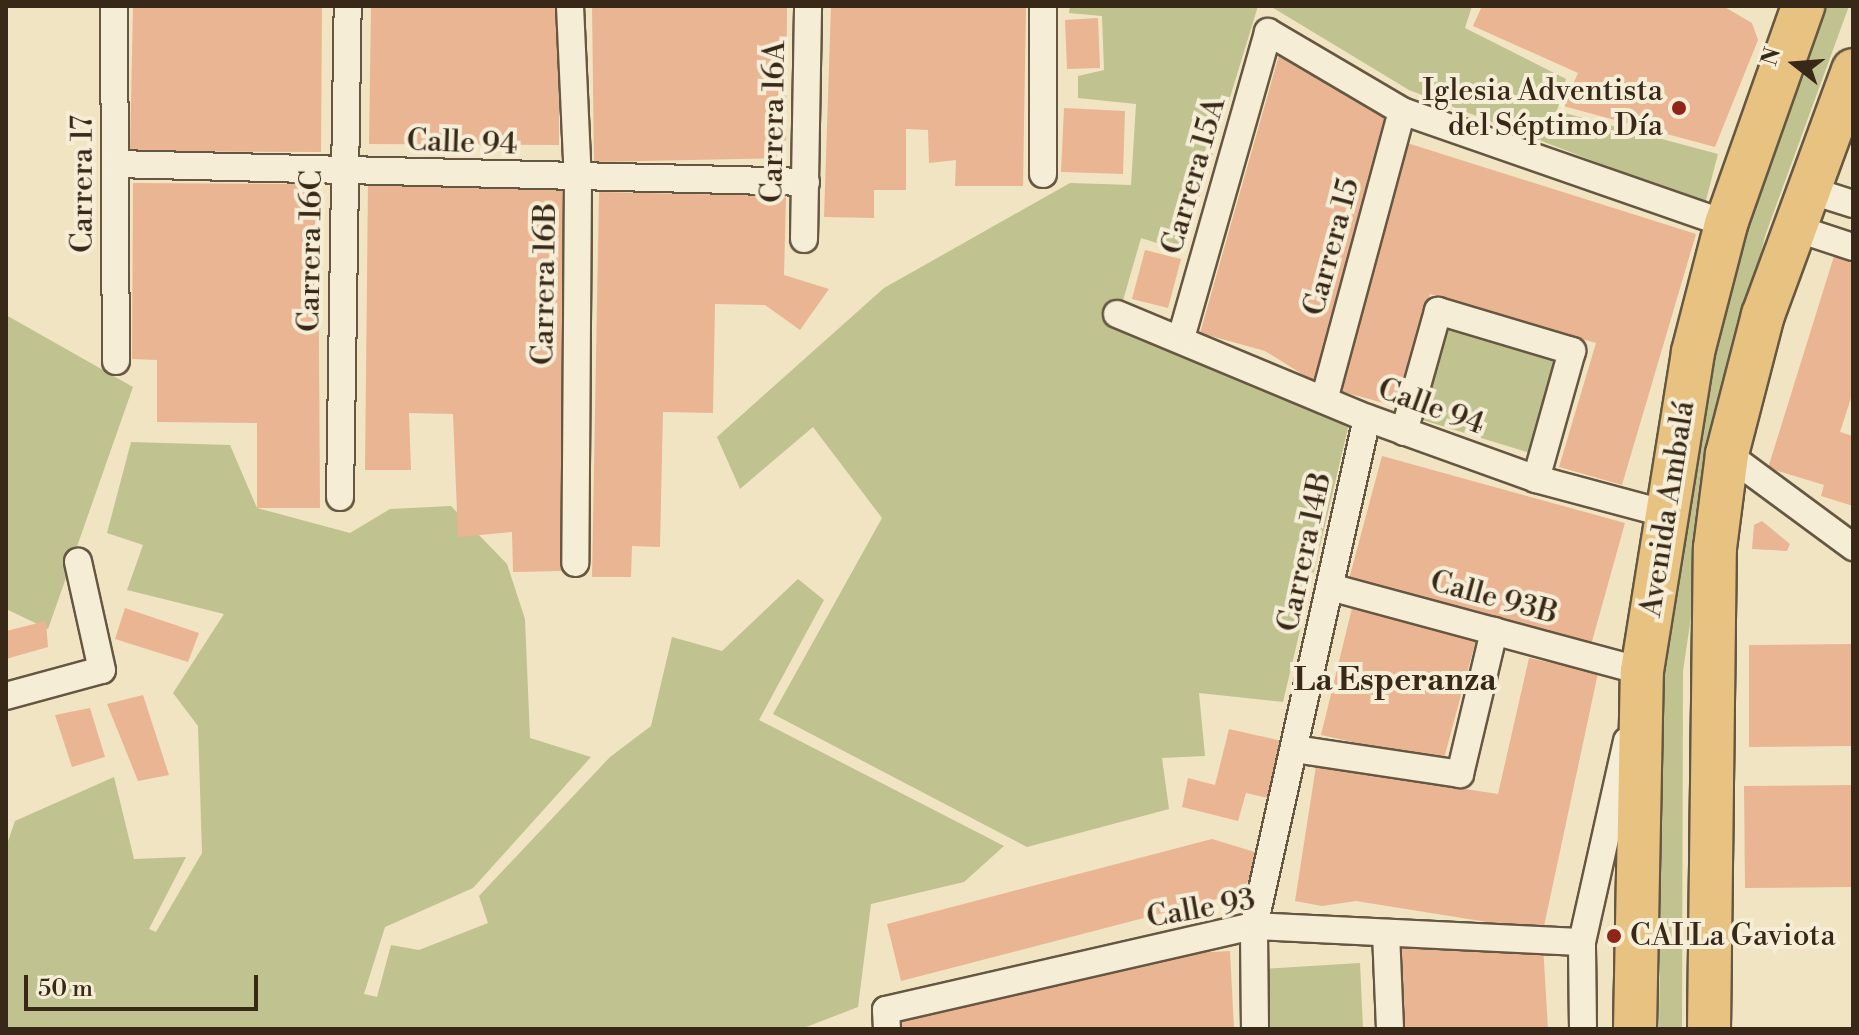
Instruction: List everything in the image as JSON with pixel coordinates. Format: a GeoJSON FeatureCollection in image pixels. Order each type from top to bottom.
{"type":"FeatureCollection","features":[{"type":"Feature","properties":{"kind":"main road","name":"Avenida Ambalá"},"geometry":{"type":"LineString","coordinates":[[1635,1029],[1642,671],[1667,514],[1693,352],[1726,224],[1799,7]]}},
{"type":"Feature","properties":{"kind":"main road","name":"Avenida Ambalá"},"geometry":{"type":"LineString","coordinates":[[1709,1029],[1715,548],[1727,454],[1763,315],[1792,227],[1853,70]]}},
{"type":"Feature","properties":{"kind":"street","name":"Carrera 17"},"geometry":{"type":"LineString","coordinates":[[114,6],[116,361]]}},
{"type":"Feature","properties":{"kind":"street","name":"Carrera 16C"},"geometry":{"type":"LineString","coordinates":[[340,497],[348,6]]}},
{"type":"Feature","properties":{"kind":"street","name":"Carrera 16B"},"geometry":{"type":"LineString","coordinates":[[570,6],[578,180],[575,563]]}},
{"type":"Feature","properties":{"kind":"street","name":"Carrera 16A"},"geometry":{"type":"LineString","coordinates":[[804,239],[808,6]]}},
{"type":"Feature","properties":{"kind":"street"},"geometry":{"type":"LineString","coordinates":[[1043,6],[1043,174]]}},
{"type":"Feature","properties":{"kind":"street","name":"Carrera 15A"},"geometry":{"type":"LineString","coordinates":[[1181,338],[1268,32],[1402,111]]}},
{"type":"Feature","properties":{"kind":"street"},"geometry":{"type":"LineString","coordinates":[[1402,111],[1726,224]]}},
{"type":"Feature","properties":{"kind":"street","name":"Carrera 15"},"geometry":{"type":"LineString","coordinates":[[1324,400],[1402,111]]}},
{"type":"Feature","properties":{"kind":"street","name":"Calle 94"},"geometry":{"type":"LineString","coordinates":[[116,164],[578,180],[806,182]]}},
{"type":"Feature","properties":{"kind":"street"},"geometry":{"type":"LineString","coordinates":[[1806,189],[1853,204]]}},
{"type":"Feature","properties":{"kind":"street"},"geometry":{"type":"LineString","coordinates":[[1792,227],[1853,247]]}},
{"type":"Feature","properties":{"kind":"street"},"geometry":{"type":"LineString","coordinates":[[1404,432],[1438,311],[1572,351],[1536,479]]}},
{"type":"Feature","properties":{"kind":"street","name":"Calle 94"},"geometry":{"type":"LineString","coordinates":[[1117,314],[1404,432],[1536,479],[1667,514]]}},
{"type":"Feature","properties":{"kind":"street","name":"Carrera 14B"},"geometry":{"type":"LineString","coordinates":[[1255,1029],[1254,926],[1367,418]]}},
{"type":"Feature","properties":{"kind":"street"},"geometry":{"type":"LineString","coordinates":[[1727,454],[1853,547]]}},
{"type":"Feature","properties":{"kind":"street"},"geometry":{"type":"LineString","coordinates":[[6,696],[102,670],[78,562]]}},
{"type":"Feature","properties":{"kind":"street","name":"Calle 93B"},"geometry":{"type":"LineString","coordinates":[[1330,587],[1642,671]]}},
{"type":"Feature","properties":{"kind":"street"},"geometry":{"type":"LineString","coordinates":[[1295,749],[1460,774],[1494,631]]}},
{"type":"Feature","properties":{"kind":"street"},"geometry":{"type":"LineString","coordinates":[[1583,1029],[1582,942],[1642,671]]}},
{"type":"Feature","properties":{"kind":"street","name":"Calle 93"},"geometry":{"type":"LineString","coordinates":[[887,1020],[1254,926],[1582,942]]}},
{"type":"Feature","properties":{"kind":"street"},"geometry":{"type":"LineString","coordinates":[[1386,933],[1390,1029]]}},
{"type":"Feature","properties":{"kind":"green space"},"geometry":{"type":"Polygon","coordinates":[[[1070,6],[1258,6],[1183,251],[1141,238],[1122,304],[1107,301],[1102,319],[1180,347],[1349,424],[1283,702],[1199,693],[1205,756],[1162,758],[1169,809],[1027,847],[773,714],[882,518],[813,427],[740,489],[717,437],[884,288],[1070,183],[1131,185],[1136,104],[1078,98],[1078,76],[1104,70],[1102,16],[1069,13],[1070,6]]]}},
{"type":"Feature","properties":{"kind":"green space"},"geometry":{"type":"Polygon","coordinates":[[[1270,6],[1472,6],[1465,28],[1566,79],[1557,111],[1718,154],[1705,204],[1409,90],[1270,6]]]}},
{"type":"Feature","properties":{"kind":"green space"},"geometry":{"type":"Polygon","coordinates":[[[1826,6],[1849,6],[1765,236],[1714,462],[1683,671],[1682,1029],[1659,1029],[1663,668],[1711,355],[1745,231],[1826,6]]]}},
{"type":"Feature","properties":{"kind":"green space"},"geometry":{"type":"Polygon","coordinates":[[[6,315],[133,387],[48,629],[6,609],[6,315]]]}},
{"type":"Feature","properties":{"kind":"green space"},"geometry":{"type":"Polygon","coordinates":[[[1446,319],[1567,355],[1537,455],[1416,418],[1446,319]]]}},
{"type":"Feature","properties":{"kind":"green space"},"geometry":{"type":"Polygon","coordinates":[[[131,442],[230,445],[257,508],[350,533],[390,509],[451,506],[507,564],[525,619],[530,738],[591,757],[473,888],[385,927],[364,994],[377,997],[391,945],[419,950],[488,923],[479,896],[610,757],[651,726],[672,637],[722,651],[798,579],[824,600],[759,720],[1004,846],[964,882],[871,904],[858,1007],[801,1029],[6,1029],[6,847],[15,821],[114,777],[134,859],[186,857],[149,929],[156,932],[202,853],[198,726],[173,693],[224,614],[127,590],[143,545],[107,533],[131,442]]]}},
{"type":"Feature","properties":{"kind":"green space"},"geometry":{"type":"Polygon","coordinates":[[[1360,963],[1363,1029],[1265,1029],[1263,969],[1360,963]]]}},
{"type":"Feature","properties":{"kind":"building"},"geometry":{"type":"Polygon","coordinates":[[[133,6],[322,6],[321,152],[130,151],[133,6]]]}},
{"type":"Feature","properties":{"kind":"building"},"geometry":{"type":"Polygon","coordinates":[[[371,6],[559,6],[559,145],[369,144],[371,6]]]}},
{"type":"Feature","properties":{"kind":"building"},"geometry":{"type":"Polygon","coordinates":[[[592,6],[787,6],[786,158],[594,162],[592,6]]]}},
{"type":"Feature","properties":{"kind":"building"},"geometry":{"type":"Polygon","coordinates":[[[831,6],[1026,6],[1023,186],[955,186],[956,160],[929,163],[928,130],[906,129],[906,190],[874,190],[874,218],[824,217],[831,6]]]}},
{"type":"Feature","properties":{"kind":"building"},"geometry":{"type":"Polygon","coordinates":[[[1482,6],[1723,6],[1752,23],[1758,40],[1715,147],[1563,106],[1578,73],[1473,26],[1482,6]]]}},
{"type":"Feature","properties":{"kind":"building"},"geometry":{"type":"Polygon","coordinates":[[[1098,18],[1100,68],[1067,69],[1065,20],[1098,18]]]}},
{"type":"Feature","properties":{"kind":"building"},"geometry":{"type":"Polygon","coordinates":[[[1279,55],[1393,118],[1318,384],[1265,351],[1200,333],[1279,55]]]}},
{"type":"Feature","properties":{"kind":"building"},"geometry":{"type":"Polygon","coordinates":[[[1064,108],[1125,111],[1123,174],[1061,172],[1064,108]]]}},
{"type":"Feature","properties":{"kind":"building"},"geometry":{"type":"Polygon","coordinates":[[[1404,142],[1696,234],[1622,485],[1559,467],[1596,343],[1430,294],[1398,407],[1333,389],[1404,142]]]}},
{"type":"Feature","properties":{"kind":"building"},"geometry":{"type":"Polygon","coordinates":[[[133,183],[318,184],[320,508],[257,508],[257,423],[157,422],[157,360],[132,359],[133,183]]]}},
{"type":"Feature","properties":{"kind":"building"},"geometry":{"type":"Polygon","coordinates":[[[368,183],[566,187],[562,571],[513,572],[512,532],[458,537],[453,414],[409,413],[411,470],[365,470],[368,183]]]}},
{"type":"Feature","properties":{"kind":"building"},"geometry":{"type":"Polygon","coordinates":[[[599,192],[786,196],[784,275],[829,289],[800,330],[765,305],[715,304],[713,413],[663,412],[660,547],[632,546],[631,577],[592,577],[599,192]]]}},
{"type":"Feature","properties":{"kind":"building"},"geometry":{"type":"Polygon","coordinates":[[[1145,250],[1181,259],[1168,308],[1132,299],[1145,250]]]}},
{"type":"Feature","properties":{"kind":"building"},"geometry":{"type":"Polygon","coordinates":[[[1834,256],[1853,261],[1853,392],[1840,432],[1853,436],[1853,506],[1821,496],[1824,485],[1768,468],[1834,256]]]}},
{"type":"Feature","properties":{"kind":"building"},"geometry":{"type":"Polygon","coordinates":[[[1382,456],[1625,523],[1591,645],[1349,579],[1382,456]]]}},
{"type":"Feature","properties":{"kind":"building"},"geometry":{"type":"Polygon","coordinates":[[[1762,521],[1790,544],[1787,551],[1752,549],[1754,525],[1762,521]]]}},
{"type":"Feature","properties":{"kind":"building"},"geometry":{"type":"Polygon","coordinates":[[[1353,604],[1477,636],[1443,762],[1321,735],[1353,604]]]}},
{"type":"Feature","properties":{"kind":"building"},"geometry":{"type":"Polygon","coordinates":[[[125,608],[199,633],[188,662],[115,639],[125,608]]]}},
{"type":"Feature","properties":{"kind":"building"},"geometry":{"type":"Polygon","coordinates":[[[46,621],[48,647],[6,659],[6,631],[46,621]]]}},
{"type":"Feature","properties":{"kind":"building"},"geometry":{"type":"Polygon","coordinates":[[[1853,644],[1853,746],[1749,747],[1749,645],[1853,644]]]}},
{"type":"Feature","properties":{"kind":"building"},"geometry":{"type":"Polygon","coordinates":[[[1529,658],[1598,673],[1543,931],[1356,901],[1322,906],[1295,901],[1316,766],[1498,794],[1529,658]]]}},
{"type":"Feature","properties":{"kind":"building"},"geometry":{"type":"Polygon","coordinates":[[[143,695],[169,775],[138,781],[107,704],[143,695]]]}},
{"type":"Feature","properties":{"kind":"building"},"geometry":{"type":"Polygon","coordinates":[[[90,708],[105,757],[72,767],[55,715],[90,708]]]}},
{"type":"Feature","properties":{"kind":"building"},"geometry":{"type":"Polygon","coordinates":[[[1229,729],[1286,742],[1272,799],[1246,793],[1238,821],[1182,807],[1188,778],[1215,785],[1229,729]]]}},
{"type":"Feature","properties":{"kind":"building"},"geometry":{"type":"Polygon","coordinates":[[[1853,785],[1853,887],[1745,888],[1744,786],[1853,785]]]}},
{"type":"Feature","properties":{"kind":"building"},"geometry":{"type":"Polygon","coordinates":[[[1212,839],[1258,853],[1244,892],[901,981],[887,924],[1212,839]]]}},
{"type":"Feature","properties":{"kind":"building"},"geometry":{"type":"Polygon","coordinates":[[[1543,945],[1548,1029],[1398,1029],[1396,949],[1543,945]]]}},
{"type":"Feature","properties":{"kind":"building"},"geometry":{"type":"Polygon","coordinates":[[[1230,951],[1234,1029],[902,1029],[899,1014],[1173,954],[1230,951]]]}},
{"type":"Feature","properties":{"kind":"place","name":"Iglesia Adventista del Séptimo Día"},"geometry":{"type":"Point","coordinates":[1679,108]}},
{"type":"Feature","properties":{"kind":"place","name":"CAI La Gaviota"},"geometry":{"type":"Point","coordinates":[1614,936]}},
{"type":"Feature","properties":{"kind":"district","name":"La Esperanza"},"geometry":{"type":"Point","coordinates":[1395,680]}}]}
